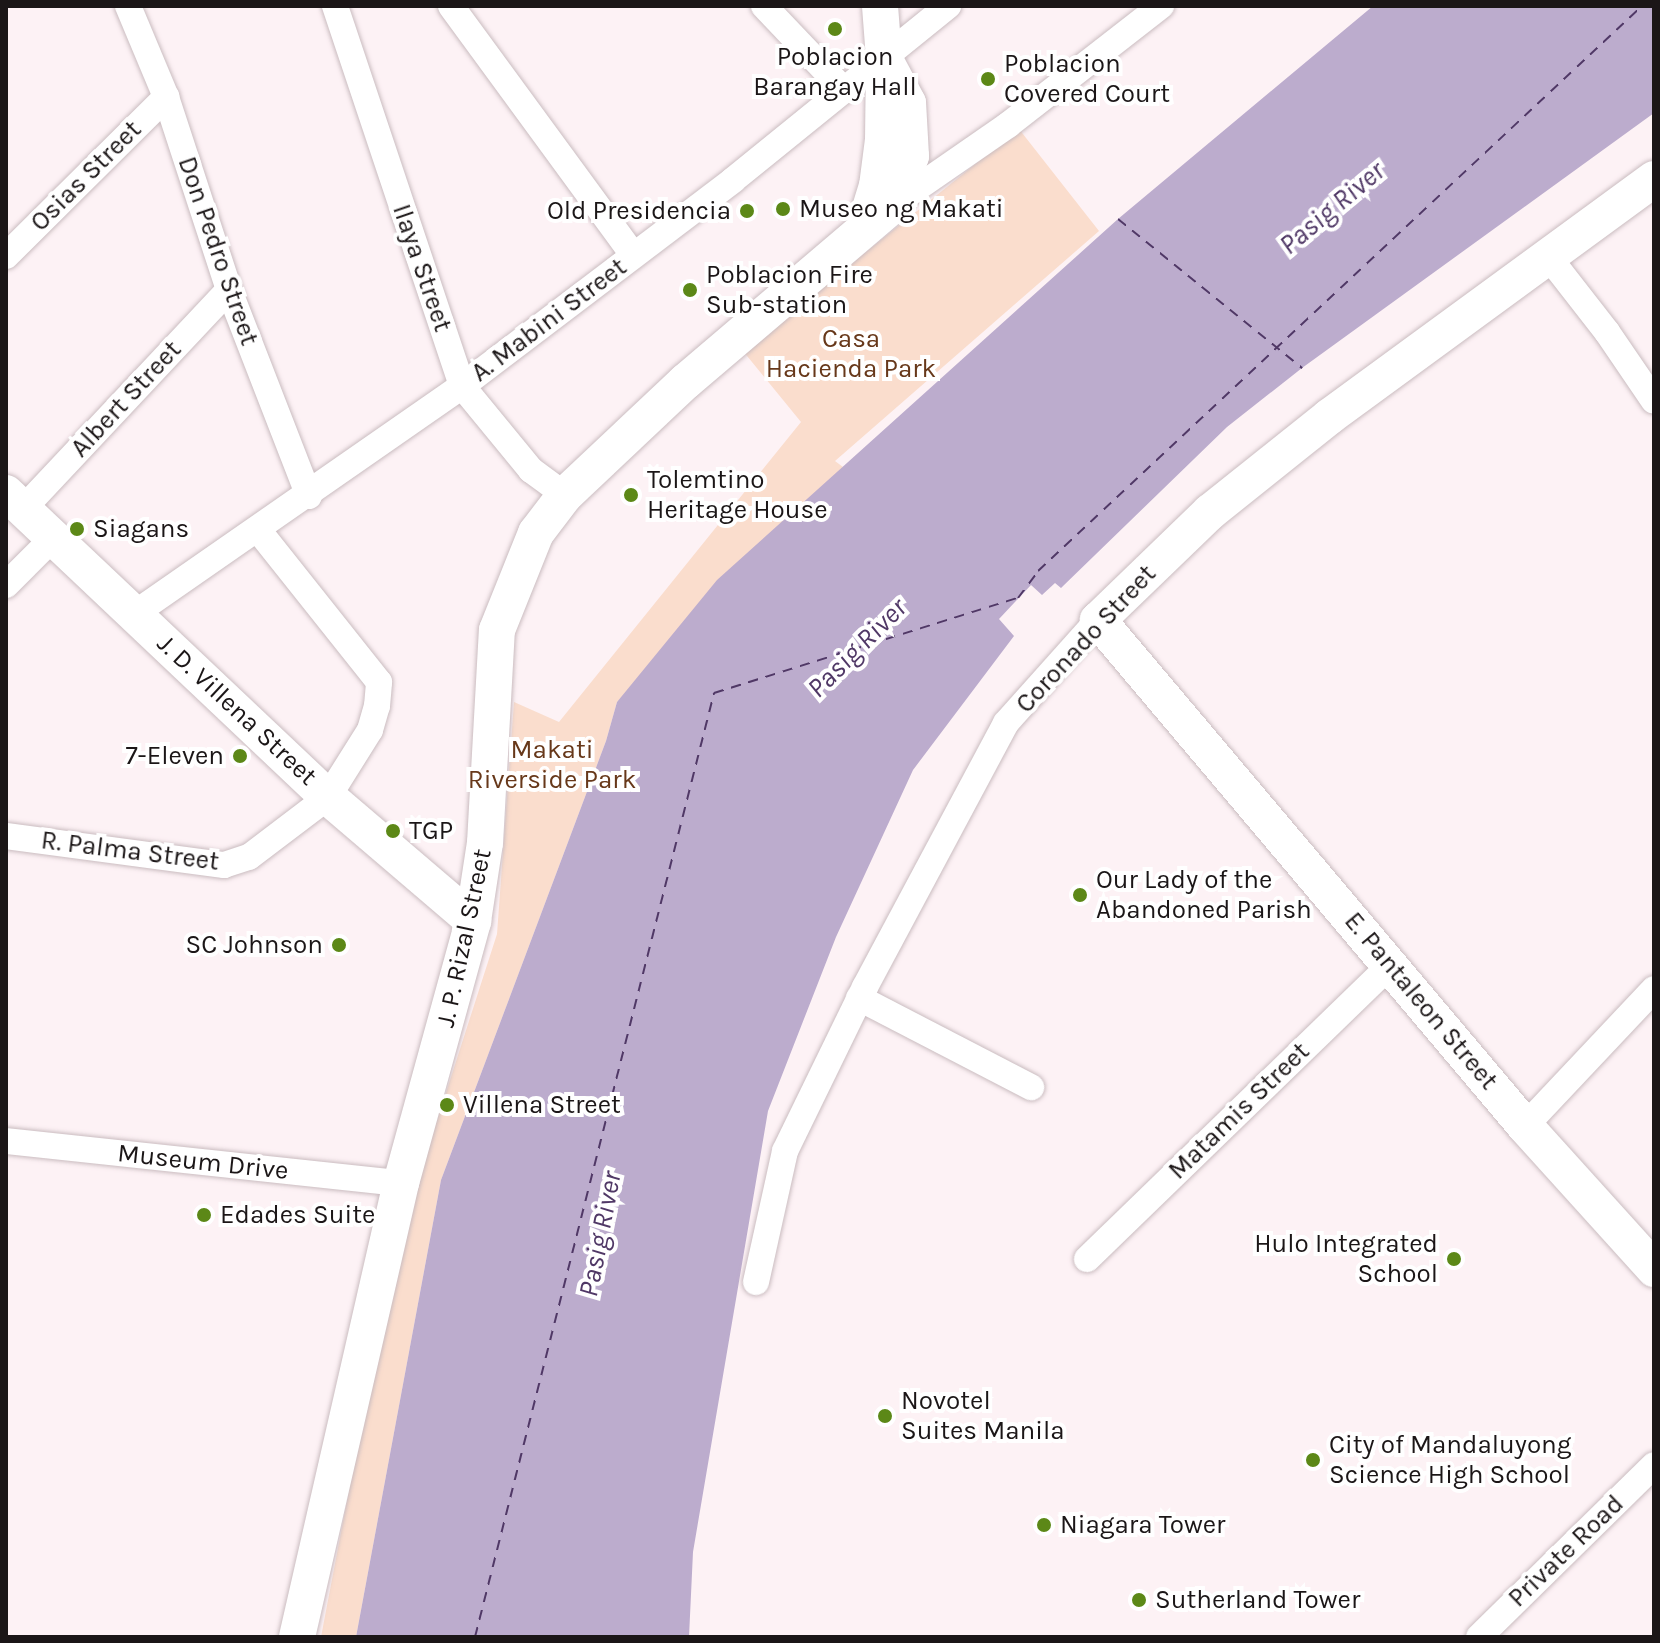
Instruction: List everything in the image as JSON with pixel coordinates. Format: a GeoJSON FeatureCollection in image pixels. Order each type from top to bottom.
{"type":"FeatureCollection","features":[{"type":"Feature","properties":{"kind":"street","name":"Don Pedro Street"},"geometry":{"type":"LineString","coordinates":[[128,6],[166,97],[229,290],[309,496]]}},
{"type":"Feature","properties":{"kind":"street","name":"Ilaya Street"},"geometry":{"type":"LineString","coordinates":[[335,6],[462,386],[531,470],[565,495]]}},
{"type":"Feature","properties":{"kind":"street"},"geometry":{"type":"LineString","coordinates":[[451,6],[633,255]]}},
{"type":"Feature","properties":{"kind":"street"},"geometry":{"type":"LineString","coordinates":[[764,6],[844,90]]}},
{"type":"Feature","properties":{"kind":"street"},"geometry":{"type":"LineString","coordinates":[[864,228],[881,160],[884,58],[880,6]]}},
{"type":"Feature","properties":{"kind":"street","name":"A. Mabini Street"},"geometry":{"type":"LineString","coordinates":[[134,614],[309,496],[462,386],[948,6]]}},
{"type":"Feature","properties":{"kind":"street"},"geometry":{"type":"LineString","coordinates":[[894,204],[1008,125],[1161,6]]}},
{"type":"Feature","properties":{"kind":"street"},"geometry":{"type":"LineString","coordinates":[[884,58],[908,103],[911,156],[894,204]]}},
{"type":"Feature","properties":{"kind":"street","name":"Osias Street"},"geometry":{"type":"LineString","coordinates":[[6,256],[166,97]]}},
{"type":"Feature","properties":{"kind":"street","name":"Coronado Street"},"geometry":{"type":"LineString","coordinates":[[756,1282],[785,1151],[859,998],[1006,723],[1098,620],[1222,502],[1329,417],[1654,179]]}},
{"type":"Feature","properties":{"kind":"street","name":"J. P. Rizal Street"},"geometry":{"type":"LineString","coordinates":[[297,1637],[401,1183],[473,921],[485,843],[497,630],[536,533],[565,495],[685,382],[894,204]]}},
{"type":"Feature","properties":{"kind":"street"},"geometry":{"type":"LineString","coordinates":[[1547,255],[1607,332],[1654,401]]}},
{"type":"Feature","properties":{"kind":"street","name":"Albert Street"},"geometry":{"type":"LineString","coordinates":[[14,501],[229,290]]}},
{"type":"Feature","properties":{"kind":"street","name":"J. D. Villena Street"},"geometry":{"type":"LineString","coordinates":[[14,501],[328,797],[473,921]]}},
{"type":"Feature","properties":{"kind":"street"},"geometry":{"type":"LineString","coordinates":[[258,530],[379,682],[377,706],[370,730],[328,797]]}},
{"type":"Feature","properties":{"kind":"street"},"geometry":{"type":"LineString","coordinates":[[6,585],[53,538]]}},
{"type":"Feature","properties":{"kind":"street","name":"E. Pantaleon Street"},"geometry":{"type":"LineString","coordinates":[[1098,620],[1525,1126],[1653,1266]]}},
{"type":"Feature","properties":{"kind":"street","name":"R. Palma Street"},"geometry":{"type":"LineString","coordinates":[[6,836],[224,865],[249,857],[328,797]]}},
{"type":"Feature","properties":{"kind":"street","name":"Matamis Street"},"geometry":{"type":"LineString","coordinates":[[1087,1259],[1391,964]]}},
{"type":"Feature","properties":{"kind":"street"},"geometry":{"type":"LineString","coordinates":[[1525,1126],[1654,989]]}},
{"type":"Feature","properties":{"kind":"street"},"geometry":{"type":"LineString","coordinates":[[859,998],[1031,1087]]}},
{"type":"Feature","properties":{"kind":"street","name":"Museum Drive"},"geometry":{"type":"LineString","coordinates":[[6,1141],[401,1183]]}},
{"type":"Feature","properties":{"kind":"street","name":"Private Road"},"geometry":{"type":"LineString","coordinates":[[1479,1637],[1654,1465]]}},
{"type":"Feature","properties":{"kind":"green space"},"geometry":{"type":"Polygon","coordinates":[[[1019,129],[1099,231],[835,461],[843,467],[617,702],[606,741],[441,1180],[356,1637],[321,1637],[367,1396],[415,1189],[497,934],[514,702],[559,722],[801,422],[743,351],[1019,129]]]}},
{"type":"Feature","properties":{"kind":"water","name":"Pasig River"},"geometry":{"type":"Polygon","coordinates":[[[1373,6],[1654,6],[1654,113],[1302,368],[1227,427],[1061,588],[1055,583],[1042,595],[1031,585],[999,619],[1014,636],[913,770],[836,937],[768,1111],[693,1552],[689,1637],[356,1637],[441,1180],[606,741],[617,702],[717,580],[1118,219],[1373,6]]]}},
{"type":"Feature","properties":{"kind":"ferry route"},"geometry":{"type":"LineString","coordinates":[[475,1637],[714,693],[1018,598],[1038,571],[1642,6]]}},
{"type":"Feature","properties":{"kind":"ferry route"},"geometry":{"type":"LineString","coordinates":[[1118,219],[1302,368]]}},
{"type":"Feature","properties":{"kind":"place","name":"Poblacion Barangay Hall"},"geometry":{"type":"Point","coordinates":[835,29]}},
{"type":"Feature","properties":{"kind":"place","name":"Poblacion Covered Court"},"geometry":{"type":"Point","coordinates":[988,79]}},
{"type":"Feature","properties":{"kind":"place","name":"Museo ng Makati"},"geometry":{"type":"Point","coordinates":[783,209]}},
{"type":"Feature","properties":{"kind":"place","name":"Old Presidencia"},"geometry":{"type":"Point","coordinates":[747,211]}},
{"type":"Feature","properties":{"kind":"place","name":"Poblacion Fire Sub-station"},"geometry":{"type":"Point","coordinates":[690,290]}},
{"type":"Feature","properties":{"kind":"place","name":"Tolemtino Heritage House"},"geometry":{"type":"Point","coordinates":[631,495]}},
{"type":"Feature","properties":{"kind":"place","name":"Siagans"},"geometry":{"type":"Point","coordinates":[77,529]}},
{"type":"Feature","properties":{"kind":"place","name":"7-Eleven"},"geometry":{"type":"Point","coordinates":[240,756]}},
{"type":"Feature","properties":{"kind":"place","name":"TGP"},"geometry":{"type":"Point","coordinates":[393,831]}},
{"type":"Feature","properties":{"kind":"place","name":"Our Lady of the Abandoned Parish"},"geometry":{"type":"Point","coordinates":[1080,895]}},
{"type":"Feature","properties":{"kind":"place","name":"SC Johnson"},"geometry":{"type":"Point","coordinates":[339,945]}},
{"type":"Feature","properties":{"kind":"place","name":"Villena Street"},"geometry":{"type":"Point","coordinates":[447,1105]}},
{"type":"Feature","properties":{"kind":"place","name":"Edades Suite"},"geometry":{"type":"Point","coordinates":[204,1215]}},
{"type":"Feature","properties":{"kind":"place","name":"Hulo Integrated School"},"geometry":{"type":"Point","coordinates":[1454,1259]}},
{"type":"Feature","properties":{"kind":"place","name":"Novotel Suites Manila"},"geometry":{"type":"Point","coordinates":[885,1416]}},
{"type":"Feature","properties":{"kind":"place","name":"City of Mandaluyong Science High School"},"geometry":{"type":"Point","coordinates":[1313,1460]}},
{"type":"Feature","properties":{"kind":"place","name":"Niagara Tower"},"geometry":{"type":"Point","coordinates":[1044,1525]}},
{"type":"Feature","properties":{"kind":"place","name":"Sutherland Tower"},"geometry":{"type":"Point","coordinates":[1139,1600]}},
{"type":"Feature","properties":{"kind":"park label","name":"Casa Hacienda Park"},"geometry":{"type":"Point","coordinates":[851,354]}},
{"type":"Feature","properties":{"kind":"park label","name":"Makati Riverside Park"},"geometry":{"type":"Point","coordinates":[552,765]}}]}
